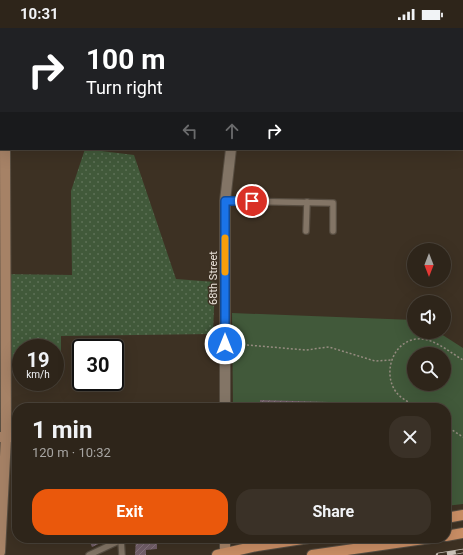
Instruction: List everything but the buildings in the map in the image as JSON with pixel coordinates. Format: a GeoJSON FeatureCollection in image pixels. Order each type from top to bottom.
{"type":"FeatureCollection","features":[{"type":"Feature","properties":{"kind":"main road"},"geometry":{"type":"LineString","coordinates":[[451,517],[463,515]]}},
{"type":"Feature","properties":{"kind":"main road"},"geometry":{"type":"LineString","coordinates":[[451,535],[463,534]]}},
{"type":"Feature","properties":{"kind":"main road"},"geometry":{"type":"LineString","coordinates":[[223,554],[282,543]]}},
{"type":"Feature","properties":{"kind":"main road"},"geometry":{"type":"LineString","coordinates":[[312,555],[396,543]]}},
{"type":"Feature","properties":{"kind":"street"},"geometry":{"type":"LineString","coordinates":[[0,552],[3,437],[5,150]]}},
{"type":"Feature","properties":{"kind":"street","name":"68th Street"},"geometry":{"type":"LineString","coordinates":[[225,403],[225,201],[231,150]]}},
{"type":"Feature","properties":{"kind":"street"},"geometry":{"type":"LineString","coordinates":[[223,554],[224,543]]}},
{"type":"Feature","properties":{"kind":"lane"},"geometry":{"type":"LineString","coordinates":[[225,201],[334,203],[333,232]]}},
{"type":"Feature","properties":{"kind":"lane"},"geometry":{"type":"LineString","coordinates":[[306,202],[306,231]]}},
{"type":"Feature","properties":{"kind":"lane"},"geometry":{"type":"LineString","coordinates":[[89,555],[115,543]]}},
{"type":"Feature","properties":{"kind":"lane"},"geometry":{"type":"LineString","coordinates":[[121,543],[122,555]]}},
{"type":"Feature","properties":{"kind":"path"},"geometry":{"type":"LineString","coordinates":[[411,403],[396,393],[390,375],[391,360],[398,348],[410,341],[420,339],[431,341],[463,360]]}},
{"type":"Feature","properties":{"kind":"path"},"geometry":{"type":"LineString","coordinates":[[225,344],[270,346],[306,350],[329,347],[375,361],[391,360]]}},
{"type":"Feature","properties":{"kind":"path"},"geometry":{"type":"LineString","coordinates":[[451,429],[463,437]]}},
{"type":"Feature","properties":{"kind":"green space"},"geometry":{"type":"Polygon","coordinates":[[[85,150],[134,155],[176,279],[215,282],[213,334],[61,336],[61,339],[12,339],[12,361],[2,362],[6,438],[0,437],[0,274],[72,275],[71,191],[85,150]]]}},
{"type":"Feature","properties":{"kind":"green space"},"geometry":{"type":"Polygon","coordinates":[[[232,313],[407,320],[407,339],[449,339],[463,348],[463,504],[451,505],[451,403],[233,403],[232,313]]]}},
{"type":"Feature","properties":{"kind":"railway"},"geometry":{"type":"LineString","coordinates":[[438,555],[463,551]]}},
{"type":"Feature","properties":{"kind":"slow traffic"},"geometry":{"type":"LineString","coordinates":[[225,238],[225,272]]}},
{"type":"Feature","properties":{"kind":"route"},"geometry":{"type":"LineString","coordinates":[[225,344],[225,201],[252,201]]}}]}
